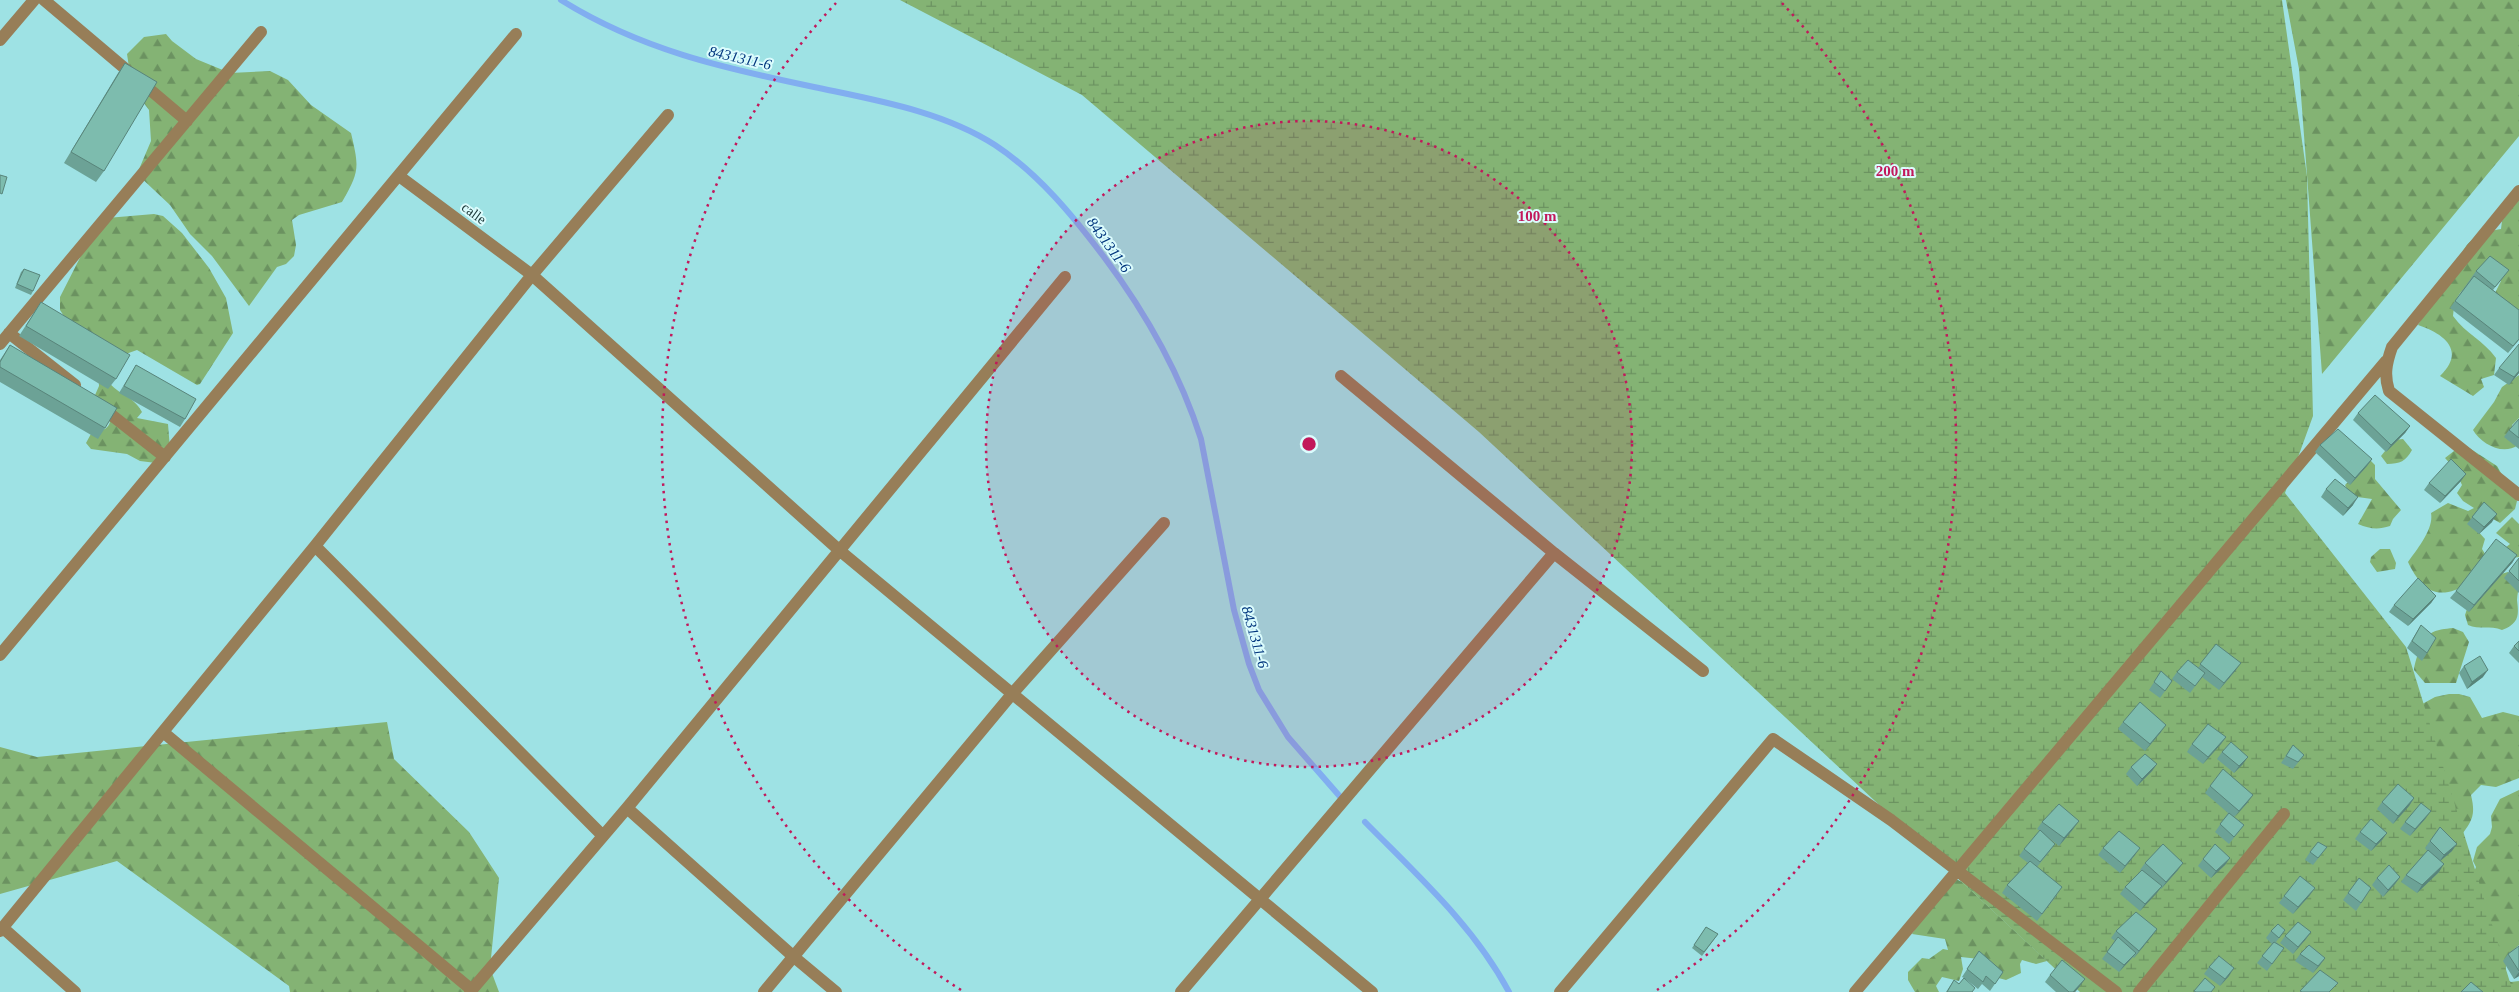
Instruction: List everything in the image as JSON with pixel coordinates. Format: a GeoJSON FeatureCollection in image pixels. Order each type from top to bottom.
{"type":"FeatureCollection","features":[{"type":"Feature","properties":{"kind":"street"},"geometry":{"type":"LineString","coordinates":[[0,40],[34,0]]}},
{"type":"Feature","properties":{"kind":"street"},"geometry":{"type":"LineString","coordinates":[[44,0],[187,121]]}},
{"type":"Feature","properties":{"kind":"street"},"geometry":{"type":"LineString","coordinates":[[0,344],[261,32]]}},
{"type":"Feature","properties":{"kind":"street"},"geometry":{"type":"LineString","coordinates":[[0,655],[516,34]]}},
{"type":"Feature","properties":{"kind":"street"},"geometry":{"type":"LineString","coordinates":[[75,992],[1,930],[315,546],[532,274],[668,114]]}},
{"type":"Feature","properties":{"kind":"street","name":"calle"},"geometry":{"type":"LineString","coordinates":[[399,176],[532,274],[839,550],[1372,992]]}},
{"type":"Feature","properties":{"kind":"street"},"geometry":{"type":"LineString","coordinates":[[2519,190],[2392,347],[2386,362],[2384,377],[2389,391],[2519,495]]}},
{"type":"Feature","properties":{"kind":"street"},"geometry":{"type":"LineString","coordinates":[[163,732],[471,991],[627,808],[1065,277]]}},
{"type":"Feature","properties":{"kind":"street"},"geometry":{"type":"LineString","coordinates":[[9,333],[165,457]]}},
{"type":"Feature","properties":{"kind":"street"},"geometry":{"type":"LineString","coordinates":[[1855,992],[1956,869],[2386,362]]}},
{"type":"Feature","properties":{"kind":"street"},"geometry":{"type":"LineString","coordinates":[[1341,376],[1554,553],[1703,671]]}},
{"type":"Feature","properties":{"kind":"street"},"geometry":{"type":"LineString","coordinates":[[764,992],[1012,694],[1164,523]]}},
{"type":"Feature","properties":{"kind":"street"},"geometry":{"type":"LineString","coordinates":[[315,546],[603,836]]}},
{"type":"Feature","properties":{"kind":"street"},"geometry":{"type":"LineString","coordinates":[[1182,992],[1554,553]]}},
{"type":"Feature","properties":{"kind":"street"},"geometry":{"type":"LineString","coordinates":[[1560,992],[1773,739],[1891,820],[2116,992]]}},
{"type":"Feature","properties":{"kind":"street"},"geometry":{"type":"LineString","coordinates":[[627,808],[836,992]]}},
{"type":"Feature","properties":{"kind":"street"},"geometry":{"type":"LineString","coordinates":[[2140,992],[2284,814]]}},
{"type":"Feature","properties":{"kind":"green space"},"geometry":{"type":"Polygon","coordinates":[[[900,0],[2282,0],[2307,176],[2313,416],[2285,493],[2406,647],[2513,992],[2080,992],[1479,432],[1082,95],[900,0]]]}},
{"type":"Feature","properties":{"kind":"green space"},"geometry":{"type":"Polygon","coordinates":[[[2286,0],[2519,0],[2519,136],[2322,374],[2299,69],[2286,0]]]}},
{"type":"Feature","properties":{"kind":"green space"},"geometry":{"type":"Polygon","coordinates":[[[166,34],[172,41],[196,59],[230,73],[270,71],[288,80],[311,105],[351,133],[356,154],[356,169],[355,176],[342,202],[299,215],[292,220],[296,245],[294,256],[286,264],[277,267],[249,306],[212,256],[190,234],[170,205],[137,174],[151,141],[149,110],[132,87],[127,54],[144,37],[166,34]]]}},
{"type":"Feature","properties":{"kind":"green space"},"geometry":{"type":"Polygon","coordinates":[[[2519,199],[2519,316],[2494,295],[2501,281],[2468,287],[2462,291],[2455,305],[2453,316],[2463,328],[2486,346],[2496,358],[2494,375],[2481,379],[2484,387],[2473,396],[2440,376],[2448,367],[2451,359],[2452,351],[2449,344],[2436,333],[2418,325],[2467,245],[2482,234],[2501,229],[2502,221],[2519,199]]]}},
{"type":"Feature","properties":{"kind":"green space"},"geometry":{"type":"Polygon","coordinates":[[[154,214],[163,216],[182,233],[209,268],[226,298],[233,333],[200,384],[197,385],[137,350],[123,355],[108,381],[139,407],[142,412],[137,418],[168,424],[170,449],[156,463],[140,461],[127,454],[91,449],[86,443],[92,432],[101,431],[110,422],[92,402],[99,386],[98,369],[60,310],[60,297],[88,242],[107,218],[154,214]]]}},
{"type":"Feature","properties":{"kind":"green space"},"geometry":{"type":"Polygon","coordinates":[[[2519,375],[2519,418],[2512,425],[2518,445],[2512,448],[2499,449],[2481,440],[2473,430],[2494,402],[2502,387],[2519,375]]]}},
{"type":"Feature","properties":{"kind":"green space"},"geometry":{"type":"Polygon","coordinates":[[[2403,439],[2412,450],[2410,454],[2402,461],[2387,464],[2381,456],[2394,440],[2403,439]]]}},
{"type":"Feature","properties":{"kind":"green space"},"geometry":{"type":"Polygon","coordinates":[[[2463,444],[2497,466],[2517,501],[2515,509],[2500,523],[2483,513],[2476,529],[2485,539],[2482,549],[2487,557],[2469,582],[2460,589],[2446,592],[2432,591],[2416,576],[2408,562],[2430,526],[2431,513],[2448,503],[2468,511],[2474,508],[2463,501],[2457,493],[2462,485],[2454,468],[2445,458],[2463,444]]]}},
{"type":"Feature","properties":{"kind":"green space"},"geometry":{"type":"Polygon","coordinates":[[[2370,460],[2375,465],[2375,479],[2401,510],[2390,526],[2382,528],[2366,527],[2358,524],[2372,499],[2350,496],[2345,485],[2370,460]]]}},
{"type":"Feature","properties":{"kind":"green space"},"geometry":{"type":"Polygon","coordinates":[[[2512,517],[2519,524],[2519,557],[2512,558],[2505,548],[2510,544],[2496,533],[2512,517]]]}},
{"type":"Feature","properties":{"kind":"green space"},"geometry":{"type":"Polygon","coordinates":[[[2380,549],[2390,549],[2396,563],[2395,569],[2377,572],[2370,562],[2371,557],[2380,549]]]}},
{"type":"Feature","properties":{"kind":"green space"},"geometry":{"type":"Polygon","coordinates":[[[2508,572],[2519,583],[2518,615],[2515,622],[2502,630],[2468,625],[2465,615],[2468,606],[2501,574],[2508,572]]]}},
{"type":"Feature","properties":{"kind":"green space"},"geometry":{"type":"Polygon","coordinates":[[[2453,628],[2463,632],[2469,642],[2456,683],[2425,683],[2414,670],[2422,645],[2433,632],[2453,628]]]}},
{"type":"Feature","properties":{"kind":"green space"},"geometry":{"type":"Polygon","coordinates":[[[2449,694],[2470,697],[2482,718],[2503,712],[2519,716],[2519,778],[2496,787],[2481,785],[2471,795],[2472,818],[2460,837],[2415,708],[2435,697],[2449,694]]]}},
{"type":"Feature","properties":{"kind":"green space"},"geometry":{"type":"Polygon","coordinates":[[[387,722],[394,759],[469,832],[499,878],[490,968],[499,992],[290,992],[289,986],[117,861],[0,894],[0,747],[37,757],[387,722]]]}},
{"type":"Feature","properties":{"kind":"green space"},"geometry":{"type":"Polygon","coordinates":[[[2519,790],[2519,945],[2508,955],[2504,978],[2511,982],[2519,981],[2519,992],[2427,992],[2476,867],[2473,861],[2477,847],[2490,834],[2492,827],[2491,816],[2500,799],[2519,790]]]}},
{"type":"Feature","properties":{"kind":"green space"},"geometry":{"type":"Polygon","coordinates":[[[1948,875],[1962,882],[2047,961],[2036,964],[2022,960],[2020,964],[2021,973],[2006,980],[1991,976],[1979,959],[1961,957],[1963,969],[1959,981],[1942,977],[1936,986],[1939,992],[1915,992],[1908,980],[1908,972],[1922,958],[1929,959],[1943,949],[1948,950],[1945,939],[1912,934],[1948,875]]]}},
{"type":"Feature","properties":{"kind":"building"},"geometry":{"type":"Polygon","coordinates":[[[125,63],[157,82],[104,171],[71,152],[125,63]]]}},
{"type":"Feature","properties":{"kind":"building"},"geometry":{"type":"Polygon","coordinates":[[[0,175],[7,177],[2,194],[0,193],[0,175]]]}},
{"type":"Feature","properties":{"kind":"building"},"geometry":{"type":"Polygon","coordinates":[[[2490,256],[2509,270],[2495,287],[2476,271],[2490,256]]]}},
{"type":"Feature","properties":{"kind":"building"},"geometry":{"type":"Polygon","coordinates":[[[24,269],[40,275],[33,291],[17,284],[24,269]]]}},
{"type":"Feature","properties":{"kind":"building"},"geometry":{"type":"Polygon","coordinates":[[[2474,276],[2519,310],[2519,339],[2513,346],[2455,301],[2474,276]]]}},
{"type":"Feature","properties":{"kind":"building"},"geometry":{"type":"Polygon","coordinates":[[[41,302],[130,355],[116,379],[26,326],[41,302]]]}},
{"type":"Feature","properties":{"kind":"building"},"geometry":{"type":"Polygon","coordinates":[[[2519,344],[2519,371],[2514,377],[2499,368],[2519,344]]]}},
{"type":"Feature","properties":{"kind":"building"},"geometry":{"type":"Polygon","coordinates":[[[10,345],[117,408],[105,428],[0,367],[0,362],[10,345]]]}},
{"type":"Feature","properties":{"kind":"building"},"geometry":{"type":"Polygon","coordinates":[[[136,365],[196,399],[185,419],[124,386],[136,365]]]}},
{"type":"Feature","properties":{"kind":"building"},"geometry":{"type":"Polygon","coordinates":[[[2375,395],[2410,426],[2391,445],[2358,413],[2375,395]]]}},
{"type":"Feature","properties":{"kind":"building"},"geometry":{"type":"Polygon","coordinates":[[[2519,419],[2519,438],[2509,430],[2519,419]]]}},
{"type":"Feature","properties":{"kind":"building"},"geometry":{"type":"Polygon","coordinates":[[[2338,429],[2372,459],[2355,478],[2320,445],[2338,429]]]}},
{"type":"Feature","properties":{"kind":"building"},"geometry":{"type":"Polygon","coordinates":[[[2451,459],[2466,474],[2445,496],[2429,483],[2451,459]]]}},
{"type":"Feature","properties":{"kind":"building"},"geometry":{"type":"Polygon","coordinates":[[[2335,479],[2358,497],[2348,508],[2326,489],[2335,479]]]}},
{"type":"Feature","properties":{"kind":"building"},"geometry":{"type":"Polygon","coordinates":[[[2484,502],[2497,514],[2484,527],[2472,517],[2484,502]]]}},
{"type":"Feature","properties":{"kind":"building"},"geometry":{"type":"Polygon","coordinates":[[[2496,539],[2517,555],[2474,605],[2456,591],[2496,539]]]}},
{"type":"Feature","properties":{"kind":"building"},"geometry":{"type":"Polygon","coordinates":[[[2519,558],[2519,581],[2509,571],[2519,558]]]}},
{"type":"Feature","properties":{"kind":"building"},"geometry":{"type":"Polygon","coordinates":[[[2418,578],[2436,596],[2413,619],[2394,605],[2418,578]]]}},
{"type":"Feature","properties":{"kind":"building"},"geometry":{"type":"Polygon","coordinates":[[[2421,625],[2436,638],[2427,653],[2412,641],[2421,625]]]}},
{"type":"Feature","properties":{"kind":"building"},"geometry":{"type":"Polygon","coordinates":[[[2519,641],[2519,651],[2514,646],[2519,641]]]}},
{"type":"Feature","properties":{"kind":"building"},"geometry":{"type":"Polygon","coordinates":[[[2216,644],[2241,663],[2224,683],[2200,664],[2216,644]]]}},
{"type":"Feature","properties":{"kind":"building"},"geometry":{"type":"Polygon","coordinates":[[[2480,656],[2488,670],[2472,682],[2464,666],[2480,656]]]}},
{"type":"Feature","properties":{"kind":"building"},"geometry":{"type":"Polygon","coordinates":[[[2188,660],[2205,673],[2195,686],[2177,672],[2188,660]]]}},
{"type":"Feature","properties":{"kind":"building"},"geometry":{"type":"Polygon","coordinates":[[[2161,671],[2172,681],[2165,691],[2154,682],[2161,671]]]}},
{"type":"Feature","properties":{"kind":"building"},"geometry":{"type":"Polygon","coordinates":[[[2140,702],[2166,725],[2150,744],[2123,722],[2140,702]]]}},
{"type":"Feature","properties":{"kind":"building"},"geometry":{"type":"Polygon","coordinates":[[[2208,724],[2226,737],[2208,757],[2192,744],[2208,724]]]}},
{"type":"Feature","properties":{"kind":"building"},"geometry":{"type":"Polygon","coordinates":[[[2231,742],[2248,757],[2239,766],[2222,752],[2231,742]]]}},
{"type":"Feature","properties":{"kind":"building"},"geometry":{"type":"Polygon","coordinates":[[[2293,745],[2304,755],[2298,762],[2286,756],[2293,745]]]}},
{"type":"Feature","properties":{"kind":"building"},"geometry":{"type":"Polygon","coordinates":[[[2145,754],[2157,764],[2142,779],[2131,767],[2145,754]]]}},
{"type":"Feature","properties":{"kind":"building"},"geometry":{"type":"Polygon","coordinates":[[[2223,769],[2253,795],[2239,811],[2210,786],[2223,769]]]}},
{"type":"Feature","properties":{"kind":"building"},"geometry":{"type":"Polygon","coordinates":[[[2398,784],[2414,798],[2398,816],[2382,802],[2398,784]]]}},
{"type":"Feature","properties":{"kind":"building"},"geometry":{"type":"Polygon","coordinates":[[[2421,803],[2431,811],[2415,829],[2405,822],[2421,803]]]}},
{"type":"Feature","properties":{"kind":"building"},"geometry":{"type":"Polygon","coordinates":[[[2059,804],[2079,821],[2064,838],[2042,822],[2059,804]]]}},
{"type":"Feature","properties":{"kind":"building"},"geometry":{"type":"Polygon","coordinates":[[[2229,813],[2244,825],[2234,837],[2220,824],[2229,813]]]}},
{"type":"Feature","properties":{"kind":"building"},"geometry":{"type":"Polygon","coordinates":[[[2371,819],[2387,833],[2376,844],[2360,832],[2371,819]]]}},
{"type":"Feature","properties":{"kind":"building"},"geometry":{"type":"Polygon","coordinates":[[[2440,827],[2457,844],[2444,855],[2430,841],[2440,827]]]}},
{"type":"Feature","properties":{"kind":"building"},"geometry":{"type":"Polygon","coordinates":[[[2040,830],[2055,844],[2040,862],[2024,849],[2040,830]]]}},
{"type":"Feature","properties":{"kind":"building"},"geometry":{"type":"Polygon","coordinates":[[[2119,831],[2140,848],[2125,866],[2103,848],[2119,831]]]}},
{"type":"Feature","properties":{"kind":"building"},"geometry":{"type":"Polygon","coordinates":[[[2318,842],[2327,847],[2318,858],[2310,852],[2318,842]]]}},
{"type":"Feature","properties":{"kind":"building"},"geometry":{"type":"Polygon","coordinates":[[[2163,844],[2183,863],[2166,882],[2145,863],[2163,844]]]}},
{"type":"Feature","properties":{"kind":"building"},"geometry":{"type":"Polygon","coordinates":[[[2215,844],[2230,858],[2216,871],[2203,859],[2215,844]]]}},
{"type":"Feature","properties":{"kind":"building"},"geometry":{"type":"Polygon","coordinates":[[[2428,850],[2444,864],[2422,885],[2406,875],[2428,850]]]}},
{"type":"Feature","properties":{"kind":"building"},"geometry":{"type":"Polygon","coordinates":[[[2030,861],[2062,887],[2042,914],[2007,885],[2030,861]]]}},
{"type":"Feature","properties":{"kind":"building"},"geometry":{"type":"Polygon","coordinates":[[[2389,865],[2400,877],[2388,890],[2377,878],[2389,865]]]}},
{"type":"Feature","properties":{"kind":"building"},"geometry":{"type":"Polygon","coordinates":[[[2142,870],[2162,886],[2145,904],[2125,887],[2142,870]]]}},
{"type":"Feature","properties":{"kind":"building"},"geometry":{"type":"Polygon","coordinates":[[[2300,876],[2315,888],[2298,907],[2284,896],[2300,876]]]}},
{"type":"Feature","properties":{"kind":"building"},"geometry":{"type":"Polygon","coordinates":[[[2359,878],[2371,888],[2361,903],[2348,893],[2359,878]]]}},
{"type":"Feature","properties":{"kind":"building"},"geometry":{"type":"Polygon","coordinates":[[[2136,912],[2157,929],[2139,951],[2116,931],[2136,912]]]}},
{"type":"Feature","properties":{"kind":"building"},"geometry":{"type":"Polygon","coordinates":[[[2298,922],[2311,932],[2298,947],[2285,936],[2298,922]]]}},
{"type":"Feature","properties":{"kind":"building"},"geometry":{"type":"Polygon","coordinates":[[[2278,924],[2285,930],[2279,938],[2271,931],[2278,924]]]}},
{"type":"Feature","properties":{"kind":"building"},"geometry":{"type":"Polygon","coordinates":[[[1706,927],[1718,934],[1704,952],[1694,945],[1706,927]]]}},
{"type":"Feature","properties":{"kind":"building"},"geometry":{"type":"Polygon","coordinates":[[[2118,937],[2136,953],[2124,965],[2107,952],[2118,937]]]}},
{"type":"Feature","properties":{"kind":"building"},"geometry":{"type":"Polygon","coordinates":[[[2274,942],[2284,948],[2272,964],[2262,956],[2274,942]]]}},
{"type":"Feature","properties":{"kind":"building"},"geometry":{"type":"Polygon","coordinates":[[[2309,945],[2325,958],[2318,966],[2300,954],[2309,945]]]}},
{"type":"Feature","properties":{"kind":"building"},"geometry":{"type":"Polygon","coordinates":[[[2519,946],[2519,971],[2508,954],[2519,946]]]}},
{"type":"Feature","properties":{"kind":"building"},"geometry":{"type":"Polygon","coordinates":[[[1979,951],[2003,972],[1995,984],[1986,976],[1983,982],[1967,969],[1979,951]]]}},
{"type":"Feature","properties":{"kind":"building"},"geometry":{"type":"Polygon","coordinates":[[[2219,956],[2234,968],[2225,979],[2209,967],[2219,956]]]}},
{"type":"Feature","properties":{"kind":"building"},"geometry":{"type":"Polygon","coordinates":[[[2062,960],[2085,979],[2073,992],[2069,992],[2050,975],[2062,960]]]}},
{"type":"Feature","properties":{"kind":"building"},"geometry":{"type":"Polygon","coordinates":[[[2320,970],[2338,983],[2329,992],[2300,991],[2320,970]]]}},
{"type":"Feature","properties":{"kind":"building"},"geometry":{"type":"Polygon","coordinates":[[[1964,978],[1975,988],[1972,992],[1947,992],[1954,980],[1959,984],[1964,978]]]}},
{"type":"Feature","properties":{"kind":"building"},"geometry":{"type":"Polygon","coordinates":[[[2205,978],[2215,987],[2211,992],[2194,991],[2205,978]]]}},
{"type":"Feature","properties":{"kind":"building"},"geometry":{"type":"Polygon","coordinates":[[[2471,982],[2483,992],[2461,992],[2471,982]]]}},
{"type":"Feature","properties":{"kind":"waterway","name":"8431311-6"},"geometry":{"type":"LineString","coordinates":[[561,0],[621,32],[683,55],[747,72],[908,108],[953,123],[995,145],[1041,182],[1080,226],[1119,278],[1148,322],[1172,367],[1193,415],[1201,439],[1234,610],[1249,664],[1259,690],[1288,737],[1343,800]]}},
{"type":"Feature","properties":{"kind":"waterway","name":"8431311-6"},"geometry":{"type":"LineString","coordinates":[[1365,822],[1462,923],[1495,968],[1509,992]]}}]}
